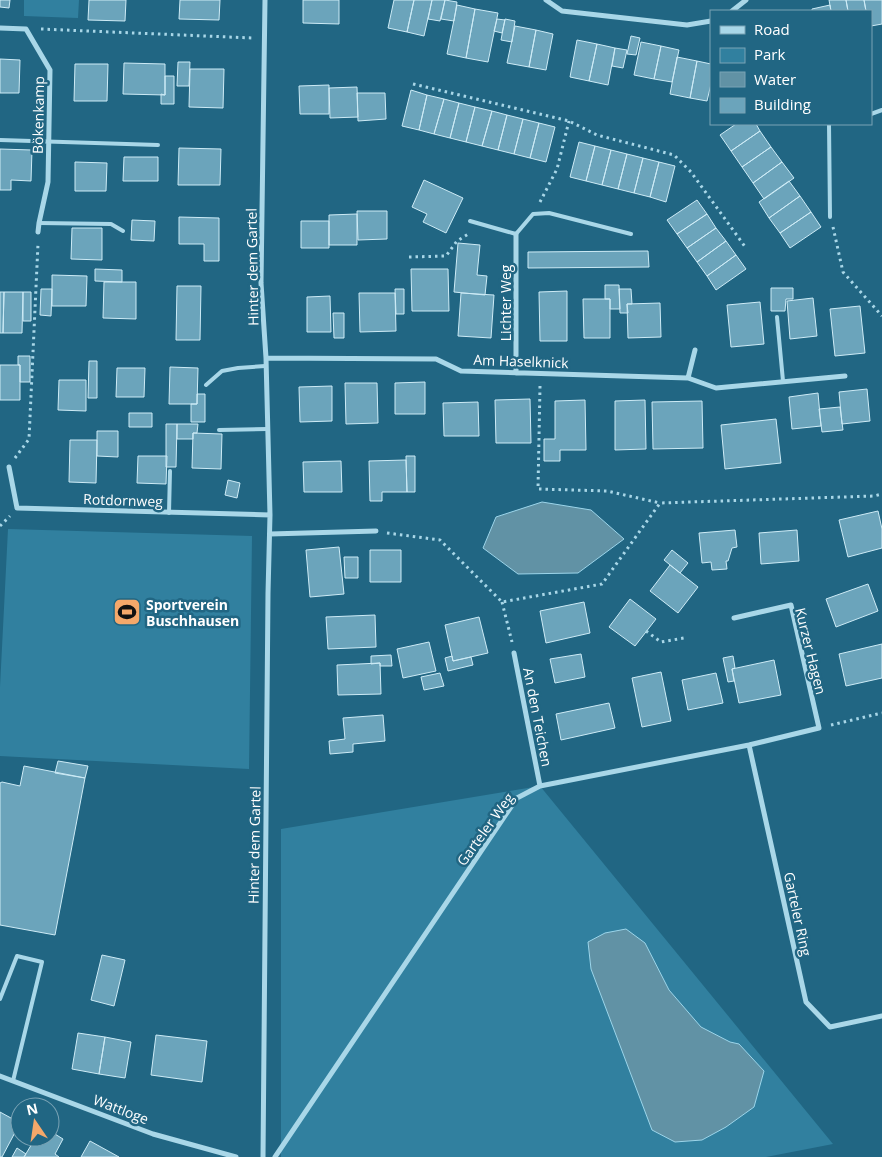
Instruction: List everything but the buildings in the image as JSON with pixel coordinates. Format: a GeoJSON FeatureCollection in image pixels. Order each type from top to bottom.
{"type":"FeatureCollection","features":[{"type":"Feature","properties":{"kind":"street","name":"Hinter dem Gartel"},"geometry":{"type":"LineString","coordinates":[[263,1157],[270,534],[266,358],[261,283],[265,0]]}},
{"type":"Feature","properties":{"kind":"street"},"geometry":{"type":"LineString","coordinates":[[546,0],[562,11],[687,25],[710,21]]}},
{"type":"Feature","properties":{"kind":"street"},"geometry":{"type":"LineString","coordinates":[[733,10],[746,0]]}},
{"type":"Feature","properties":{"kind":"street"},"geometry":{"type":"LineString","coordinates":[[0,28],[26,29]]}},
{"type":"Feature","properties":{"kind":"street","name":"Bökenkamp"},"geometry":{"type":"LineString","coordinates":[[26,29],[50,70],[48,182],[38,232]]}},
{"type":"Feature","properties":{"kind":"street","name":"Lichter Weg"},"geometry":{"type":"LineString","coordinates":[[516,234],[516,372]]}},
{"type":"Feature","properties":{"kind":"street"},"geometry":{"type":"LineString","coordinates":[[688,378],[695,350]]}},
{"type":"Feature","properties":{"kind":"street","name":"Am Haselknick"},"geometry":{"type":"LineString","coordinates":[[266,358],[436,359],[461,371],[688,378],[716,388],[845,376]]}},
{"type":"Feature","properties":{"kind":"street","name":"Rotdornweg"},"geometry":{"type":"LineString","coordinates":[[9,467],[17,508],[270,515]]}},
{"type":"Feature","properties":{"kind":"street"},"geometry":{"type":"LineString","coordinates":[[270,534],[376,531]]}},
{"type":"Feature","properties":{"kind":"street","name":"Kurzer Hagen"},"geometry":{"type":"LineString","coordinates":[[734,618],[791,605],[818,728]]}},
{"type":"Feature","properties":{"kind":"street","name":"An den Teichen"},"geometry":{"type":"LineString","coordinates":[[514,653],[540,786]]}},
{"type":"Feature","properties":{"kind":"street","name":"Garteler Weg"},"geometry":{"type":"LineString","coordinates":[[275,1157],[517,798],[540,786],[749,745],[818,728]]}},
{"type":"Feature","properties":{"kind":"street","name":"Garteler Ring"},"geometry":{"type":"LineString","coordinates":[[749,745],[806,1002],[830,1027],[882,1016]]}},
{"type":"Feature","properties":{"kind":"street","name":"Wattloge"},"geometry":{"type":"LineString","coordinates":[[0,1076],[153,1134],[236,1157]]}},
{"type":"Feature","properties":{"kind":"lane"},"geometry":{"type":"LineString","coordinates":[[829,125],[830,217]]}},
{"type":"Feature","properties":{"kind":"lane"},"geometry":{"type":"LineString","coordinates":[[0,140],[158,145]]}},
{"type":"Feature","properties":{"kind":"lane"},"geometry":{"type":"LineString","coordinates":[[470,221],[516,234],[533,214],[549,213],[631,234]]}},
{"type":"Feature","properties":{"kind":"lane"},"geometry":{"type":"LineString","coordinates":[[39,223],[110,224],[123,231]]}},
{"type":"Feature","properties":{"kind":"lane"},"geometry":{"type":"LineString","coordinates":[[777,317],[783,381]]}},
{"type":"Feature","properties":{"kind":"lane"},"geometry":{"type":"LineString","coordinates":[[206,385],[222,371],[265,366]]}},
{"type":"Feature","properties":{"kind":"lane"},"geometry":{"type":"LineString","coordinates":[[219,430],[267,429]]}},
{"type":"Feature","properties":{"kind":"lane"},"geometry":{"type":"LineString","coordinates":[[169,513],[170,471]]}},
{"type":"Feature","properties":{"kind":"lane"},"geometry":{"type":"LineString","coordinates":[[0,999],[17,956],[42,962],[13,1080]]}},
{"type":"Feature","properties":{"kind":"path"},"geometry":{"type":"LineString","coordinates":[[26,29],[265,39]]}},
{"type":"Feature","properties":{"kind":"path"},"geometry":{"type":"LineString","coordinates":[[413,84],[569,121],[597,135],[674,155],[691,172],[746,248]]}},
{"type":"Feature","properties":{"kind":"path"},"geometry":{"type":"LineString","coordinates":[[533,214],[556,169],[569,121]]}},
{"type":"Feature","properties":{"kind":"path"},"geometry":{"type":"LineString","coordinates":[[830,217],[843,272],[882,316]]}},
{"type":"Feature","properties":{"kind":"path"},"geometry":{"type":"LineString","coordinates":[[409,257],[446,256],[457,241],[483,224]]}},
{"type":"Feature","properties":{"kind":"path"},"geometry":{"type":"LineString","coordinates":[[9,467],[29,439],[38,232]]}},
{"type":"Feature","properties":{"kind":"path"},"geometry":{"type":"LineString","coordinates":[[540,373],[538,489],[607,491],[660,503],[874,496],[882,494]]}},
{"type":"Feature","properties":{"kind":"path"},"geometry":{"type":"LineString","coordinates":[[502,602],[602,584],[660,503]]}},
{"type":"Feature","properties":{"kind":"path"},"geometry":{"type":"LineString","coordinates":[[376,531],[440,540],[502,602],[514,653]]}},
{"type":"Feature","properties":{"kind":"path"},"geometry":{"type":"LineString","coordinates":[[646,631],[661,642],[684,638]]}},
{"type":"Feature","properties":{"kind":"path"},"geometry":{"type":"LineString","coordinates":[[818,728],[882,714]]}},
{"type":"Feature","properties":{"kind":"green space"},"geometry":{"type":"Polygon","coordinates":[[[24,0],[79,0],[78,18],[24,16],[24,0]]]}},
{"type":"Feature","properties":{"kind":"green space","name":"Sportverein Buschhausen"},"geometry":{"type":"Polygon","coordinates":[[[8,529],[252,536],[249,769],[0,756],[0,687],[8,529]]]}},
{"type":"Feature","properties":{"kind":"green space"},"geometry":{"type":"Polygon","coordinates":[[[540,786],[833,1144],[766,1157],[281,1157],[281,829],[540,786]]]}},
{"type":"Feature","properties":{"kind":"water"},"geometry":{"type":"Polygon","coordinates":[[[542,502],[591,510],[624,539],[578,573],[518,574],[483,548],[496,517],[542,502]]]}},
{"type":"Feature","properties":{"kind":"water"},"geometry":{"type":"Polygon","coordinates":[[[626,929],[645,943],[669,990],[701,1027],[730,1042],[739,1044],[764,1071],[754,1107],[726,1127],[702,1140],[675,1142],[652,1130],[591,969],[588,942],[605,933],[626,929]]]}},
{"type":"Feature","properties":{"kind":"place","name":"Sportverein Buschhausen"},"geometry":{"type":"Point","coordinates":[127,612]}}]}
